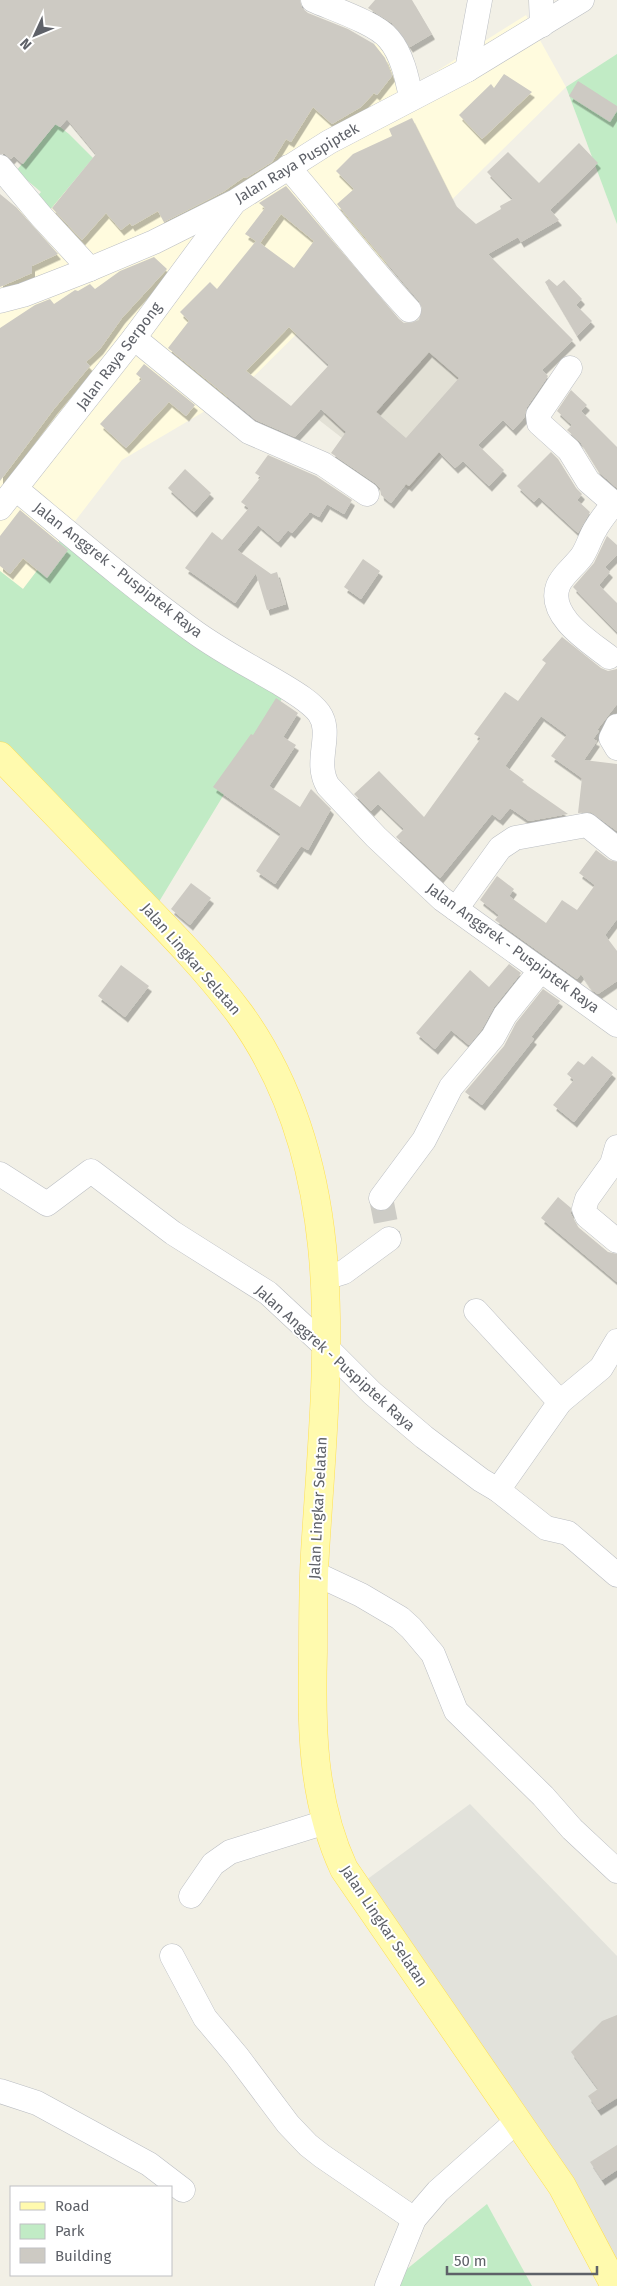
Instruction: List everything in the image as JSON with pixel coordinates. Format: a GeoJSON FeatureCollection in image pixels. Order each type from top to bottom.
{"type":"FeatureCollection","features":[{"type":"Feature","properties":{"kind":"main road","name":"Jalan Lingkar Selatan"},"geometry":{"type":"LineString","coordinates":[[0,756],[173,935],[241,1015],[279,1082],[297,1128],[312,1182],[321,1228],[325,1278],[327,1348],[314,1573],[311,1724],[326,1822],[344,1869],[562,2186],[615,2286]]}},
{"type":"Feature","properties":{"kind":"street"},"geometry":{"type":"LineString","coordinates":[[313,0],[369,24],[390,40],[406,75],[411,97]]}},
{"type":"Feature","properties":{"kind":"street"},"geometry":{"type":"LineString","coordinates":[[467,70],[480,0]]}},
{"type":"Feature","properties":{"kind":"street"},"geometry":{"type":"LineString","coordinates":[[541,0],[542,25]]}},
{"type":"Feature","properties":{"kind":"street","name":"Jalan Raya Puspiptek"},"geometry":{"type":"LineString","coordinates":[[0,301],[23,295],[154,242],[236,201],[329,142],[411,97],[467,70],[582,0]]}},
{"type":"Feature","properties":{"kind":"street"},"geometry":{"type":"LineString","coordinates":[[0,167],[41,216],[90,269]]}},
{"type":"Feature","properties":{"kind":"street"},"geometry":{"type":"LineString","coordinates":[[288,167],[351,241],[368,266],[409,310]]}},
{"type":"Feature","properties":{"kind":"street","name":"Jalan Raya Serpong"},"geometry":{"type":"LineString","coordinates":[[0,508],[134,338],[236,201]]}},
{"type":"Feature","properties":{"kind":"street"},"geometry":{"type":"LineString","coordinates":[[134,338],[249,432],[323,464],[367,494]]}},
{"type":"Feature","properties":{"kind":"street"},"geometry":{"type":"LineString","coordinates":[[570,368],[538,415],[539,423],[569,450],[588,481],[615,504],[596,528],[583,555],[558,585],[556,595],[564,619],[576,632],[614,655]]}},
{"type":"Feature","properties":{"kind":"street","name":"Jalan Anggrek - Puspiptek Raya"},"geometry":{"type":"LineString","coordinates":[[16,489],[133,586],[193,631],[294,692],[318,711],[324,720],[325,728],[321,764],[322,776],[328,786],[414,874],[456,909],[617,1025]]}},
{"type":"Feature","properties":{"kind":"street"},"geometry":{"type":"LineString","coordinates":[[617,726],[611,738],[617,748]]}},
{"type":"Feature","properties":{"kind":"street"},"geometry":{"type":"LineString","coordinates":[[456,909],[500,848],[514,838],[587,825],[617,849]]}},
{"type":"Feature","properties":{"kind":"street"},"geometry":{"type":"LineString","coordinates":[[381,1198],[424,1140],[451,1087],[494,1037],[505,1015],[541,970]]}},
{"type":"Feature","properties":{"kind":"street"},"geometry":{"type":"LineString","coordinates":[[617,1147],[612,1164],[587,1199],[584,1209],[587,1216],[617,1241]]}},
{"type":"Feature","properties":{"kind":"street","name":"Jalan Anggrek - Puspiptek Raya"},"geometry":{"type":"LineString","coordinates":[[0,1174],[47,1204],[91,1171],[174,1233],[268,1293],[372,1393],[424,1437],[481,1480],[498,1490],[546,1528],[568,1533],[617,1575]]}},
{"type":"Feature","properties":{"kind":"street"},"geometry":{"type":"LineString","coordinates":[[325,1278],[344,1272],[389,1239]]}},
{"type":"Feature","properties":{"kind":"street"},"geometry":{"type":"LineString","coordinates":[[476,1311],[560,1402]]}},
{"type":"Feature","properties":{"kind":"street"},"geometry":{"type":"LineString","coordinates":[[498,1490],[560,1402],[600,1368],[617,1341]]}},
{"type":"Feature","properties":{"kind":"street"},"geometry":{"type":"LineString","coordinates":[[314,1573],[362,1596],[400,1618],[411,1628],[433,1654],[456,1711],[543,1796],[572,1829],[617,1871]]}},
{"type":"Feature","properties":{"kind":"street"},"geometry":{"type":"LineString","coordinates":[[191,1896],[213,1864],[230,1852],[326,1822]]}},
{"type":"Feature","properties":{"kind":"street"},"geometry":{"type":"LineString","coordinates":[[172,1956],[205,2018],[237,2056],[288,2124],[308,2145],[322,2156],[414,2219]]}},
{"type":"Feature","properties":{"kind":"street"},"geometry":{"type":"LineString","coordinates":[[0,2091],[36,2103],[149,2164],[183,2190]]}},
{"type":"Feature","properties":{"kind":"street"},"geometry":{"type":"LineString","coordinates":[[387,2286],[414,2219],[438,2191],[518,2120]]}},
{"type":"Feature","properties":{"kind":"shaded area"},"geometry":{"type":"Polygon","coordinates":[[[526,15],[566,87],[380,270],[359,272],[239,391],[122,460],[23,589],[0,571],[0,214],[72,188],[212,152],[392,32],[421,81],[526,15]]]}},
{"type":"Feature","properties":{"kind":"shaded area"},"geometry":{"type":"Polygon","coordinates":[[[432,291],[485,405],[409,490],[319,420],[432,291]]]}},
{"type":"Feature","properties":{"kind":"shaded area"},"geometry":{"type":"Polygon","coordinates":[[[470,1804],[617,1956],[617,2286],[358,1886],[470,1804]]]}},
{"type":"Feature","properties":{"kind":"green space"},"geometry":{"type":"Polygon","coordinates":[[[617,54],[617,224],[566,87],[617,54]]]}},
{"type":"Feature","properties":{"kind":"green space"},"geometry":{"type":"Polygon","coordinates":[[[56,124],[93,158],[45,216],[35,199],[41,192],[16,171],[56,124]]]}},
{"type":"Feature","properties":{"kind":"green space"},"geometry":{"type":"Polygon","coordinates":[[[67,531],[289,687],[157,905],[0,753],[0,571],[23,589],[67,531]]]}},
{"type":"Feature","properties":{"kind":"green space"},"geometry":{"type":"Polygon","coordinates":[[[487,2204],[532,2286],[386,2286],[487,2204]]]}},
{"type":"Feature","properties":{"kind":"building"},"geometry":{"type":"Polygon","coordinates":[[[0,0],[300,0],[302,8],[308,13],[348,29],[374,44],[385,58],[392,76],[377,95],[374,93],[361,107],[332,124],[313,107],[291,142],[286,139],[272,162],[246,178],[244,177],[223,192],[164,222],[158,211],[132,226],[130,223],[121,230],[106,213],[82,240],[52,208],[96,154],[67,119],[60,127],[55,124],[23,164],[14,156],[11,159],[5,154],[0,154],[0,0]]]}},
{"type":"Feature","properties":{"kind":"building"},"geometry":{"type":"Polygon","coordinates":[[[375,0],[412,0],[432,34],[410,47],[392,23],[368,8],[375,0]]]}},
{"type":"Feature","properties":{"kind":"building"},"geometry":{"type":"Polygon","coordinates":[[[504,74],[532,92],[482,139],[459,115],[491,84],[494,88],[504,74]]]}},
{"type":"Feature","properties":{"kind":"building"},"geometry":{"type":"Polygon","coordinates":[[[578,81],[617,106],[617,111],[610,122],[569,96],[578,81]]]}},
{"type":"Feature","properties":{"kind":"building"},"geometry":{"type":"Polygon","coordinates":[[[412,118],[456,206],[476,224],[501,209],[500,206],[513,199],[487,172],[508,152],[539,183],[579,143],[598,163],[550,210],[559,220],[521,242],[518,237],[488,254],[573,340],[542,370],[548,376],[527,407],[524,418],[513,430],[503,420],[478,445],[504,470],[489,486],[463,461],[455,468],[439,452],[409,486],[406,484],[391,503],[381,495],[380,488],[375,483],[331,453],[346,432],[321,409],[295,437],[256,420],[168,348],[189,321],[180,312],[210,282],[217,289],[256,241],[245,234],[265,208],[259,203],[286,186],[399,319],[404,323],[419,320],[422,308],[419,301],[337,204],[354,189],[336,171],[353,154],[392,136],[389,129],[412,118]],[[281,214],[260,243],[294,268],[314,241],[281,214]],[[289,327],[246,371],[291,406],[329,365],[289,327]],[[429,352],[376,412],[406,438],[459,378],[429,352]]]}},
{"type":"Feature","properties":{"kind":"building"},"geometry":{"type":"Polygon","coordinates":[[[0,194],[17,208],[58,254],[32,266],[32,273],[0,287],[0,194]]]}},
{"type":"Feature","properties":{"kind":"building"},"geometry":{"type":"Polygon","coordinates":[[[154,257],[167,269],[122,318],[100,349],[86,362],[90,366],[54,409],[0,481],[0,328],[35,305],[50,299],[54,304],[75,290],[78,291],[90,284],[95,289],[120,271],[154,257]]]}},
{"type":"Feature","properties":{"kind":"building"},"geometry":{"type":"Polygon","coordinates":[[[549,279],[557,286],[564,280],[582,299],[576,305],[592,321],[577,336],[545,282],[549,279]]]}},
{"type":"Feature","properties":{"kind":"building"},"geometry":{"type":"Polygon","coordinates":[[[144,364],[195,405],[186,416],[169,402],[126,448],[100,424],[142,379],[136,374],[144,364]]]}},
{"type":"Feature","properties":{"kind":"building"},"geometry":{"type":"Polygon","coordinates":[[[571,390],[587,405],[581,411],[617,447],[617,488],[599,472],[581,443],[567,430],[572,425],[557,411],[571,390]]]}},
{"type":"Feature","properties":{"kind":"building"},"geometry":{"type":"Polygon","coordinates":[[[551,452],[582,494],[577,500],[590,512],[578,533],[539,497],[534,502],[517,486],[551,452]]]}},
{"type":"Feature","properties":{"kind":"building"},"geometry":{"type":"Polygon","coordinates":[[[268,455],[316,476],[352,500],[344,514],[327,504],[319,517],[310,512],[292,533],[288,530],[278,542],[258,525],[237,550],[271,574],[277,572],[286,604],[267,610],[256,573],[235,603],[185,568],[212,532],[222,540],[249,508],[241,502],[261,477],[255,473],[268,455]]]}},
{"type":"Feature","properties":{"kind":"building"},"geometry":{"type":"Polygon","coordinates":[[[185,469],[211,493],[194,512],[168,488],[185,469]]]}},
{"type":"Feature","properties":{"kind":"building"},"geometry":{"type":"Polygon","coordinates":[[[20,510],[68,550],[47,578],[23,558],[10,574],[0,566],[0,536],[20,510]]]}},
{"type":"Feature","properties":{"kind":"building"},"geometry":{"type":"Polygon","coordinates":[[[607,536],[617,545],[617,555],[605,567],[610,572],[599,585],[617,603],[617,632],[573,587],[594,563],[607,536]]]}},
{"type":"Feature","properties":{"kind":"building"},"geometry":{"type":"Polygon","coordinates":[[[363,559],[380,571],[361,599],[344,587],[363,559]]]}},
{"type":"Feature","properties":{"kind":"building"},"geometry":{"type":"Polygon","coordinates":[[[562,637],[601,668],[608,671],[617,669],[617,704],[597,730],[599,731],[593,739],[597,741],[584,760],[617,764],[617,831],[591,812],[578,813],[582,778],[551,756],[567,735],[541,716],[505,766],[524,780],[522,782],[568,814],[529,821],[510,808],[500,820],[492,814],[440,878],[396,837],[404,829],[378,804],[371,811],[354,794],[379,771],[424,817],[481,738],[474,734],[505,692],[518,701],[546,663],[542,660],[562,637]]]}},
{"type":"Feature","properties":{"kind":"building"},"geometry":{"type":"Polygon","coordinates":[[[276,698],[298,713],[283,737],[296,745],[269,786],[300,807],[311,789],[331,809],[308,850],[301,846],[275,884],[256,871],[281,834],[213,787],[251,734],[253,735],[276,698]]]}},
{"type":"Feature","properties":{"kind":"building"},"geometry":{"type":"Polygon","coordinates":[[[596,850],[609,860],[617,862],[617,919],[605,935],[617,951],[617,981],[598,994],[592,990],[581,974],[577,979],[495,920],[499,915],[480,900],[497,876],[514,889],[509,896],[546,923],[562,900],[577,910],[595,885],[579,873],[596,850]]]}},
{"type":"Feature","properties":{"kind":"building"},"geometry":{"type":"Polygon","coordinates":[[[191,883],[211,898],[190,925],[171,909],[191,883]]]}},
{"type":"Feature","properties":{"kind":"building"},"geometry":{"type":"Polygon","coordinates":[[[509,964],[521,973],[494,1007],[482,1029],[469,1045],[451,1030],[435,1049],[416,1033],[470,970],[489,987],[509,964]]]}},
{"type":"Feature","properties":{"kind":"building"},"geometry":{"type":"Polygon","coordinates":[[[121,965],[149,986],[125,1017],[98,996],[121,965]]]}},
{"type":"Feature","properties":{"kind":"building"},"geometry":{"type":"Polygon","coordinates":[[[543,989],[560,1001],[531,1037],[534,1039],[482,1105],[465,1092],[504,1046],[516,1023],[543,989]]]}},
{"type":"Feature","properties":{"kind":"building"},"geometry":{"type":"Polygon","coordinates":[[[592,1056],[613,1073],[574,1122],[553,1105],[574,1080],[567,1074],[578,1061],[584,1065],[592,1056]]]}},
{"type":"Feature","properties":{"kind":"building"},"geometry":{"type":"Polygon","coordinates":[[[558,1197],[571,1208],[571,1214],[578,1227],[608,1252],[617,1254],[617,1282],[541,1218],[558,1197]]]}},
{"type":"Feature","properties":{"kind":"building"},"geometry":{"type":"Polygon","coordinates":[[[617,2015],[617,2098],[598,2110],[588,2096],[598,2089],[571,2052],[602,2021],[617,2015]]]}},
{"type":"Feature","properties":{"kind":"building"},"geometry":{"type":"Polygon","coordinates":[[[617,2145],[617,2170],[602,2180],[590,2162],[617,2145]]]}},
{"type":"Feature","properties":{"kind":"tunnel"},"geometry":{"type":"LineString","coordinates":[[381,1198],[389,1239]]}}]}
